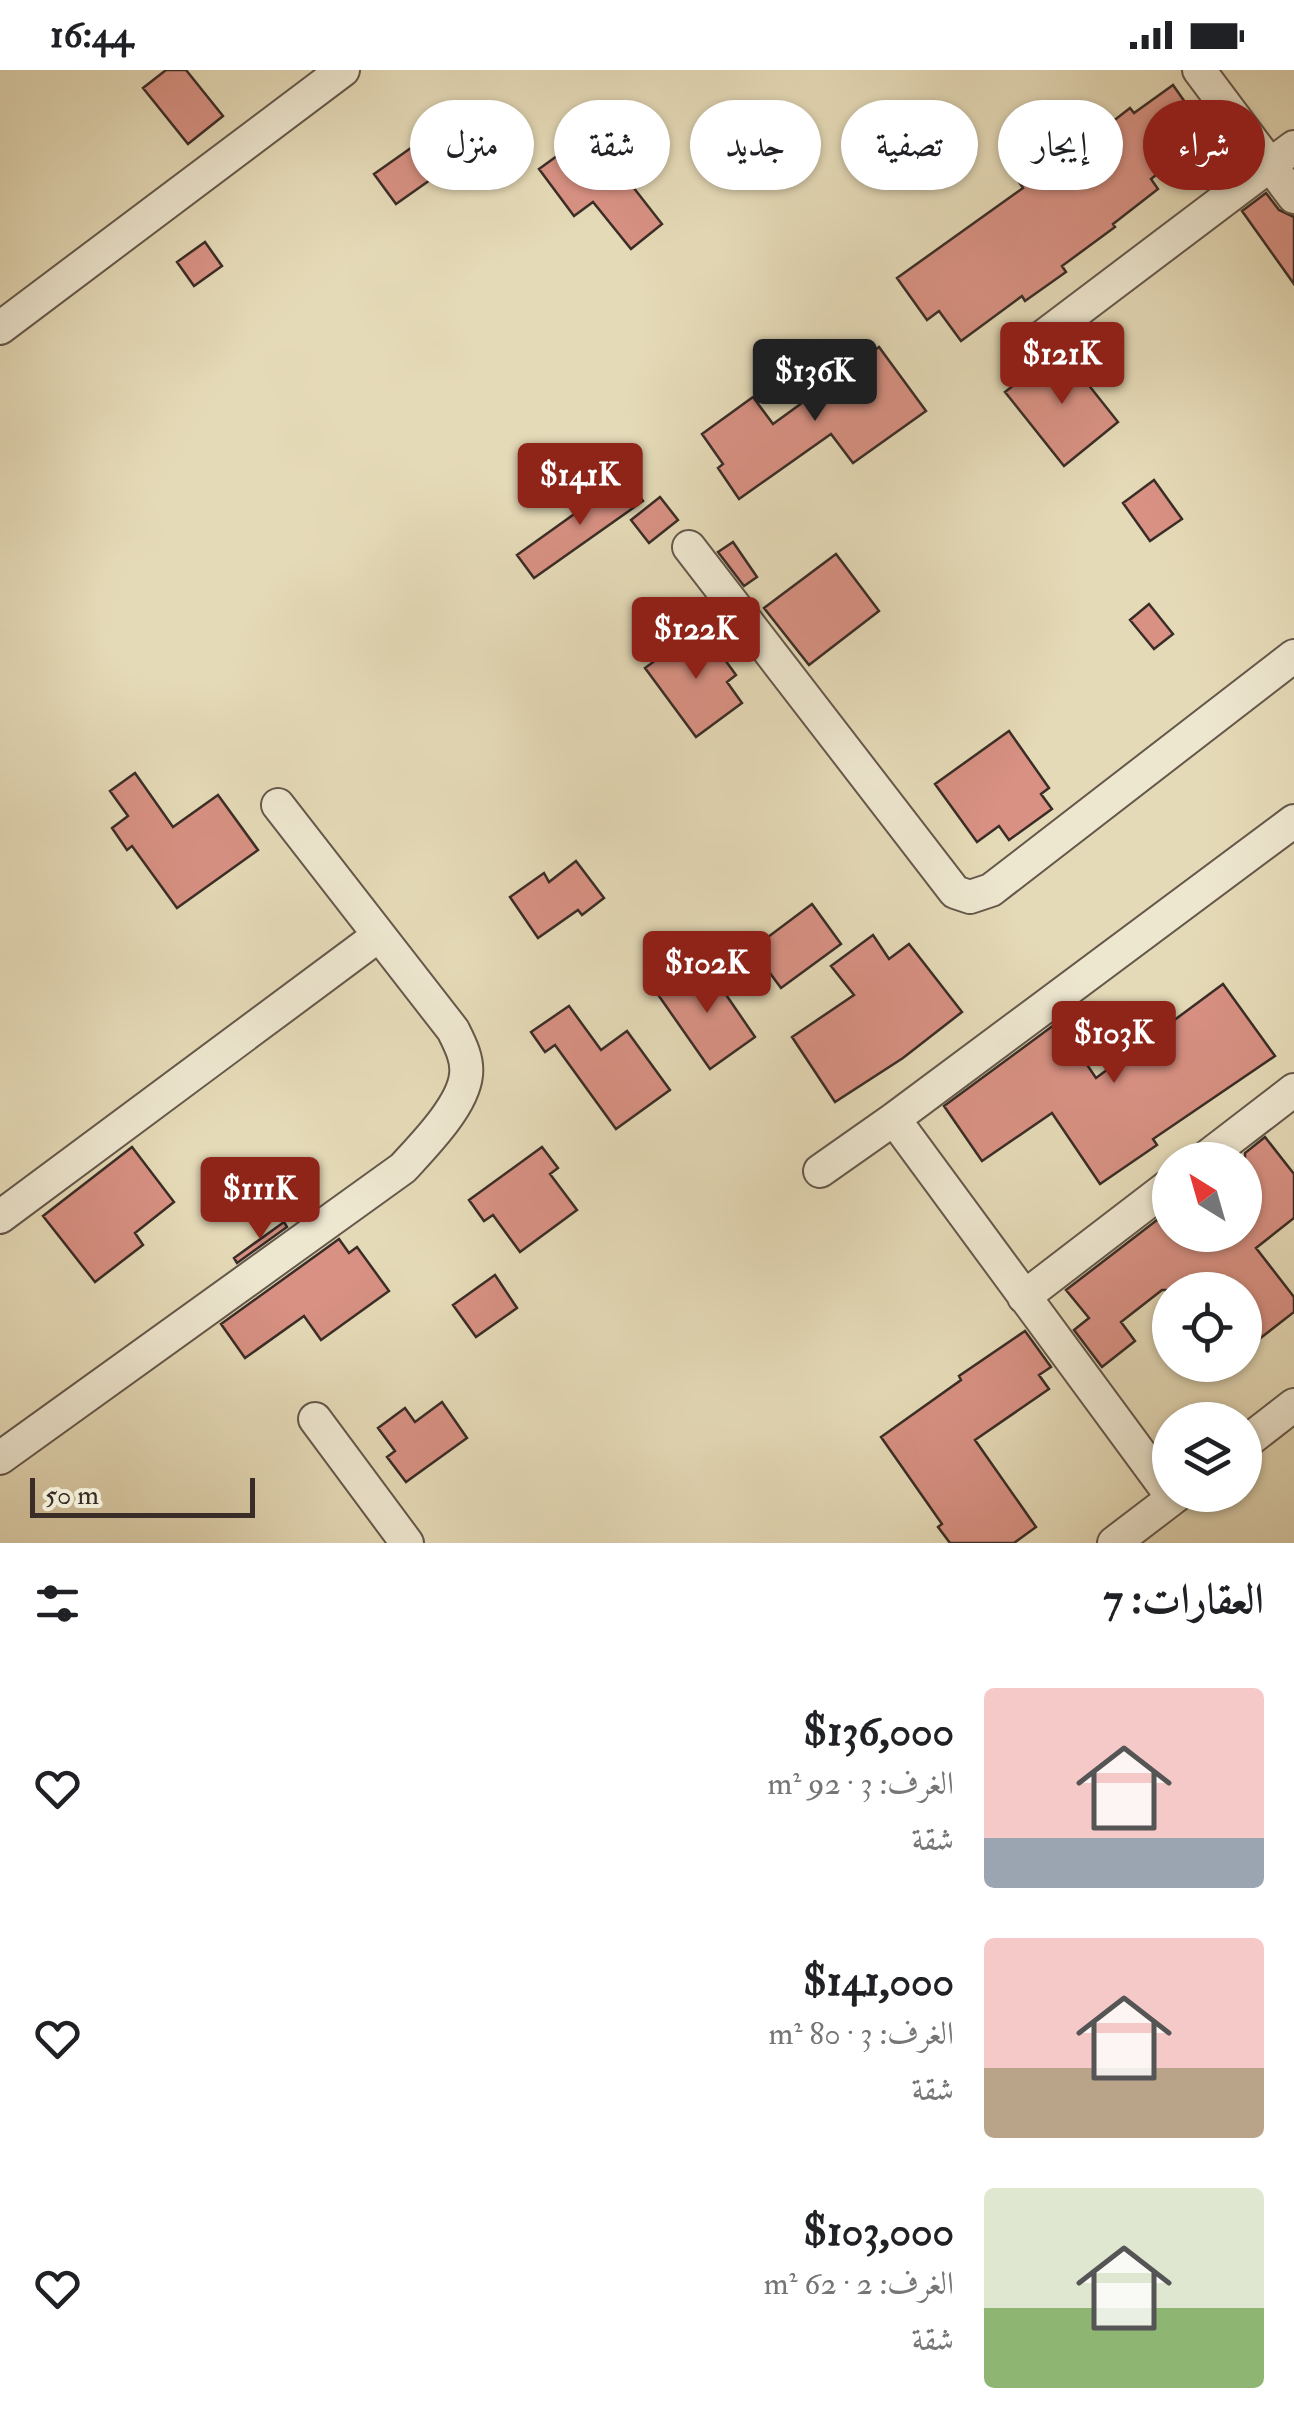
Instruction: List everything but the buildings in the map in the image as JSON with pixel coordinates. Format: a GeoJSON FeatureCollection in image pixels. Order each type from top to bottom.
{"type":"FeatureCollection","features":[{"type":"Feature","properties":{"kind":"street"},"geometry":{"type":"LineString","coordinates":[[0,328],[343,70]]}},
{"type":"Feature","properties":{"kind":"street"},"geometry":{"type":"LineString","coordinates":[[1199,70],[1282,157],[1294,197]]}},
{"type":"Feature","properties":{"kind":"street"},"geometry":{"type":"LineString","coordinates":[[1024,351],[1282,157]]}},
{"type":"Feature","properties":{"kind":"street"},"geometry":{"type":"LineString","coordinates":[[689,547],[955,892],[970,896],[991,890],[1294,656]]}},
{"type":"Feature","properties":{"kind":"street"},"geometry":{"type":"LineString","coordinates":[[0,1458],[403,1168],[434,1132],[464,1086],[464,1052],[453,1030],[278,805]]}},
{"type":"Feature","properties":{"kind":"street"},"geometry":{"type":"LineString","coordinates":[[820,1171],[1294,821]]}},
{"type":"Feature","properties":{"kind":"street"},"geometry":{"type":"LineString","coordinates":[[0,1217],[378,936]]}},
{"type":"Feature","properties":{"kind":"street"},"geometry":{"type":"LineString","coordinates":[[1226,1142],[1294,1090]]}},
{"type":"Feature","properties":{"kind":"street"},"geometry":{"type":"LineString","coordinates":[[894,1119],[1152,1466]]}},
{"type":"Feature","properties":{"kind":"street"},"geometry":{"type":"LineString","coordinates":[[1024,1296],[1152,1199]]}},
{"type":"Feature","properties":{"kind":"street"},"geometry":{"type":"LineString","coordinates":[[1262,1430],[1294,1406]]}},
{"type":"Feature","properties":{"kind":"street"},"geometry":{"type":"LineString","coordinates":[[315,1419],[407,1543]]}},
{"type":"Feature","properties":{"kind":"street"},"geometry":{"type":"LineString","coordinates":[[1114,1543],[1155,1512]]}}]}
